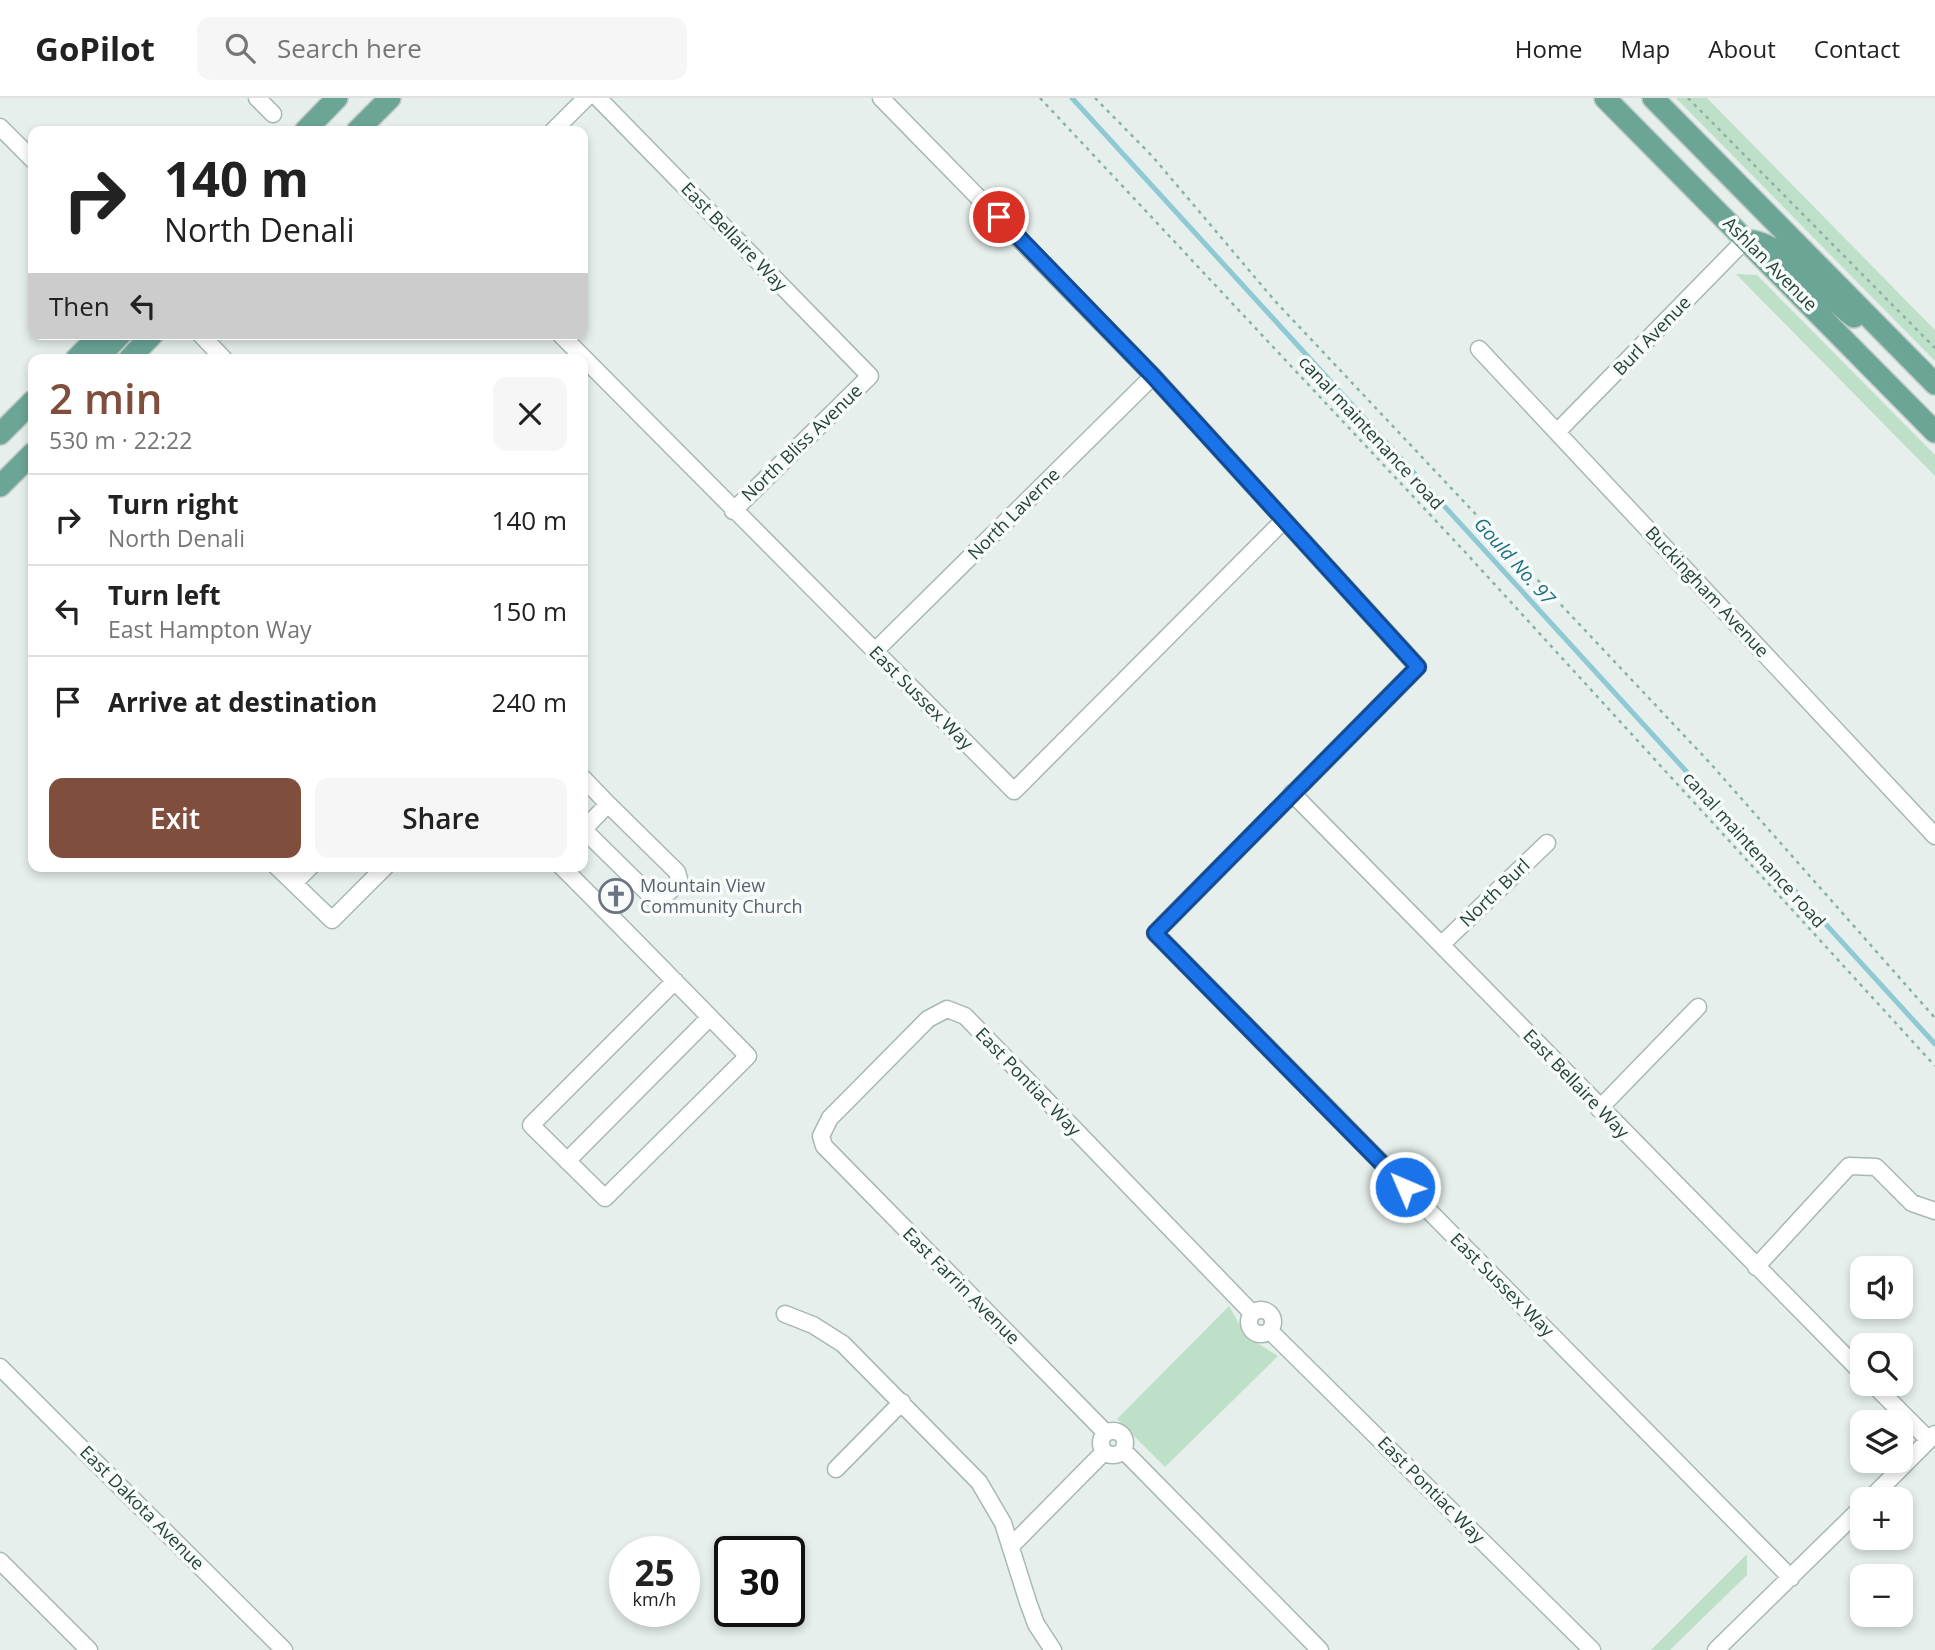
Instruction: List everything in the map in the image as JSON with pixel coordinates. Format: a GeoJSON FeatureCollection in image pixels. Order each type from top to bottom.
{"type":"FeatureCollection","features":[{"type":"Feature","properties":{"kind":"main road"},"geometry":{"type":"LineString","coordinates":[[310,126],[337,98]]}},
{"type":"Feature","properties":{"kind":"main road"},"geometry":{"type":"LineString","coordinates":[[359,126],[358,118],[368,98]]}},
{"type":"Feature","properties":{"kind":"main road"},"geometry":{"type":"LineString","coordinates":[[364,126],[390,98]]}},
{"type":"Feature","properties":{"kind":"main road","name":"Ashlan Avenue"},"geometry":{"type":"LineString","coordinates":[[1605,98],[1935,432]]}},
{"type":"Feature","properties":{"kind":"main road","name":"Ashlan Avenue"},"geometry":{"type":"LineString","coordinates":[[1653,98],[1935,384]]}},
{"type":"Feature","properties":{"kind":"main road"},"geometry":{"type":"LineString","coordinates":[[1746,239],[1767,244],[1781,253],[1829,298],[1889,337]]}},
{"type":"Feature","properties":{"kind":"main road"},"geometry":{"type":"LineString","coordinates":[[81,354],[95,340]]}},
{"type":"Feature","properties":{"kind":"main road"},"geometry":{"type":"LineString","coordinates":[[102,354],[115,340]]}},
{"type":"Feature","properties":{"kind":"main road"},"geometry":{"type":"LineString","coordinates":[[134,354],[147,340]]}},
{"type":"Feature","properties":{"kind":"main road"},"geometry":{"type":"LineString","coordinates":[[0,433],[28,406]]}},
{"type":"Feature","properties":{"kind":"main road"},"geometry":{"type":"LineString","coordinates":[[0,486],[28,458]]}},
{"type":"Feature","properties":{"kind":"street"},"geometry":{"type":"LineString","coordinates":[[257,98],[273,114]]}},
{"type":"Feature","properties":{"kind":"street"},"geometry":{"type":"LineString","coordinates":[[558,126],[586,98]]}},
{"type":"Feature","properties":{"kind":"street","name":"East Bellaire Way"},"geometry":{"type":"LineString","coordinates":[[598,98],[870,376]]}},
{"type":"Feature","properties":{"kind":"street"},"geometry":{"type":"LineString","coordinates":[[881,98],[1153,376],[1418,667],[1292,793]]}},
{"type":"Feature","properties":{"kind":"street"},"geometry":{"type":"LineString","coordinates":[[0,127],[28,155]]}},
{"type":"Feature","properties":{"kind":"street","name":"Burl Avenue"},"geometry":{"type":"LineString","coordinates":[[1557,432],[1746,239]]}},
{"type":"Feature","properties":{"kind":"street"},"geometry":{"type":"LineString","coordinates":[[206,340],[219,354]]}},
{"type":"Feature","properties":{"kind":"street","name":"East Sussex Way"},"geometry":{"type":"LineString","coordinates":[[566,340],[580,354]]}},
{"type":"Feature","properties":{"kind":"street","name":"Buckingham Avenue"},"geometry":{"type":"LineString","coordinates":[[1479,349],[1935,836]]}},
{"type":"Feature","properties":{"kind":"street","name":"East Sussex Way"},"geometry":{"type":"LineString","coordinates":[[588,362],[1014,791],[1283,521]]}},
{"type":"Feature","properties":{"kind":"street","name":"North Bliss Avenue"},"geometry":{"type":"LineString","coordinates":[[733,510],[870,376]]}},
{"type":"Feature","properties":{"kind":"street","name":"North Laverne"},"geometry":{"type":"LineString","coordinates":[[875,651],[1153,376]]}},
{"type":"Feature","properties":{"kind":"street"},"geometry":{"type":"LineString","coordinates":[[588,783],[677,872],[676,885],[659,899],[653,898],[588,834]]}},
{"type":"Feature","properties":{"kind":"street","name":"East Bellaire Way"},"geometry":{"type":"LineString","coordinates":[[1292,793],[1442,944],[1599,1109],[1850,1361]]}},
{"type":"Feature","properties":{"kind":"street","name":"East Sussex Way"},"geometry":{"type":"LineString","coordinates":[[1292,793],[1155,933],[1791,1578]]}},
{"type":"Feature","properties":{"kind":"street"},"geometry":{"type":"LineString","coordinates":[[588,824],[608,804]]}},
{"type":"Feature","properties":{"kind":"street","name":"North Burl"},"geometry":{"type":"LineString","coordinates":[[1442,944],[1547,843]]}},
{"type":"Feature","properties":{"kind":"street"},"geometry":{"type":"LineString","coordinates":[[282,872],[332,920],[380,872]]}},
{"type":"Feature","properties":{"kind":"street"},"geometry":{"type":"LineString","coordinates":[[294,883],[305,872]]}},
{"type":"Feature","properties":{"kind":"street"},"geometry":{"type":"LineString","coordinates":[[567,872],[675,981],[748,1056],[605,1198],[531,1125],[675,981]]}},
{"type":"Feature","properties":{"kind":"street"},"geometry":{"type":"LineString","coordinates":[[1599,1109],[1698,1007]]}},
{"type":"Feature","properties":{"kind":"street","name":"East Pontiac Way"},"geometry":{"type":"LineString","coordinates":[[821,1136],[830,1118],[839,1108],[928,1019],[947,1009],[965,1016],[1252,1313],[1248,1324],[1252,1331],[1263,1334],[1270,1331],[1592,1650]]}},
{"type":"Feature","properties":{"kind":"street"},"geometry":{"type":"LineString","coordinates":[[567,1161],[710,1017]]}},
{"type":"Feature","properties":{"kind":"street","name":"East Farrin Avenue"},"geometry":{"type":"LineString","coordinates":[[821,1136],[831,1155],[1106,1433]]}},
{"type":"Feature","properties":{"kind":"street"},"geometry":{"type":"LineString","coordinates":[[1756,1267],[1849,1166],[1876,1167],[1912,1203],[1935,1212]]}},
{"type":"Feature","properties":{"kind":"street"},"geometry":{"type":"LineString","coordinates":[[785,1314],[813,1325],[843,1344],[979,1482],[1012,1545],[1028,1602],[1045,1647]]}},
{"type":"Feature","properties":{"kind":"street","name":"East Dakota Avenue"},"geometry":{"type":"LineString","coordinates":[[0,1367],[284,1650]]}},
{"type":"Feature","properties":{"kind":"street"},"geometry":{"type":"LineString","coordinates":[[1882,1487],[1932,1437],[1886,1396]]}},
{"type":"Feature","properties":{"kind":"street"},"geometry":{"type":"LineString","coordinates":[[836,1469],[902,1402]]}},
{"type":"Feature","properties":{"kind":"street"},"geometry":{"type":"LineString","coordinates":[[1115,1431],[1121,1434],[1125,1441],[1123,1450],[1115,1455],[1104,1452],[1100,1441],[1106,1433],[1115,1431]]}},
{"type":"Feature","properties":{"kind":"street"},"geometry":{"type":"LineString","coordinates":[[1123,1450],[1320,1650]]}},
{"type":"Feature","properties":{"kind":"street"},"geometry":{"type":"LineString","coordinates":[[1012,1545],[1104,1452]]}},
{"type":"Feature","properties":{"kind":"street"},"geometry":{"type":"LineString","coordinates":[[1716,1650],[1850,1519]]}},
{"type":"Feature","properties":{"kind":"street"},"geometry":{"type":"LineString","coordinates":[[0,1560],[89,1650]]}},
{"type":"Feature","properties":{"kind":"path","name":"canal maintenance road"},"geometry":{"type":"LineString","coordinates":[[1040,98],[1466,553],[1935,1066]]}},
{"type":"Feature","properties":{"kind":"path","name":"canal maintenance road"},"geometry":{"type":"LineString","coordinates":[[1095,98],[1153,157],[1275,301],[1710,763],[1935,1018]]}},
{"type":"Feature","properties":{"kind":"path"},"geometry":{"type":"LineString","coordinates":[[1688,98],[1935,348]]}},
{"type":"Feature","properties":{"kind":"green space"},"geometry":{"type":"Polygon","coordinates":[[[1676,98],[1707,98],[1935,330],[1935,361],[1676,98]]]}},
{"type":"Feature","properties":{"kind":"green space"},"geometry":{"type":"Polygon","coordinates":[[[1736,274],[1757,275],[1935,455],[1935,476],[1736,274]]]}},
{"type":"Feature","properties":{"kind":"green space"},"geometry":{"type":"Polygon","coordinates":[[[1229,1306],[1246,1336],[1278,1356],[1165,1467],[1117,1419],[1229,1306]]]}},
{"type":"Feature","properties":{"kind":"green space"},"geometry":{"type":"Polygon","coordinates":[[[1747,1554],[1747,1575],[1670,1650],[1651,1650],[1747,1554]]]}},
{"type":"Feature","properties":{"kind":"waterway","name":"Gould No. 97"},"geometry":{"type":"LineString","coordinates":[[1072,98],[1935,1044]]}},
{"type":"Feature","properties":{"kind":"place","name":"Mountain View Community Church"},"geometry":{"type":"Point","coordinates":[616,896]}},
{"type":"Feature","properties":{"kind":"route"},"geometry":{"type":"LineString","coordinates":[[999,217],[1153,376],[1418,667],[1155,933],[1405,1187]]}}]}
